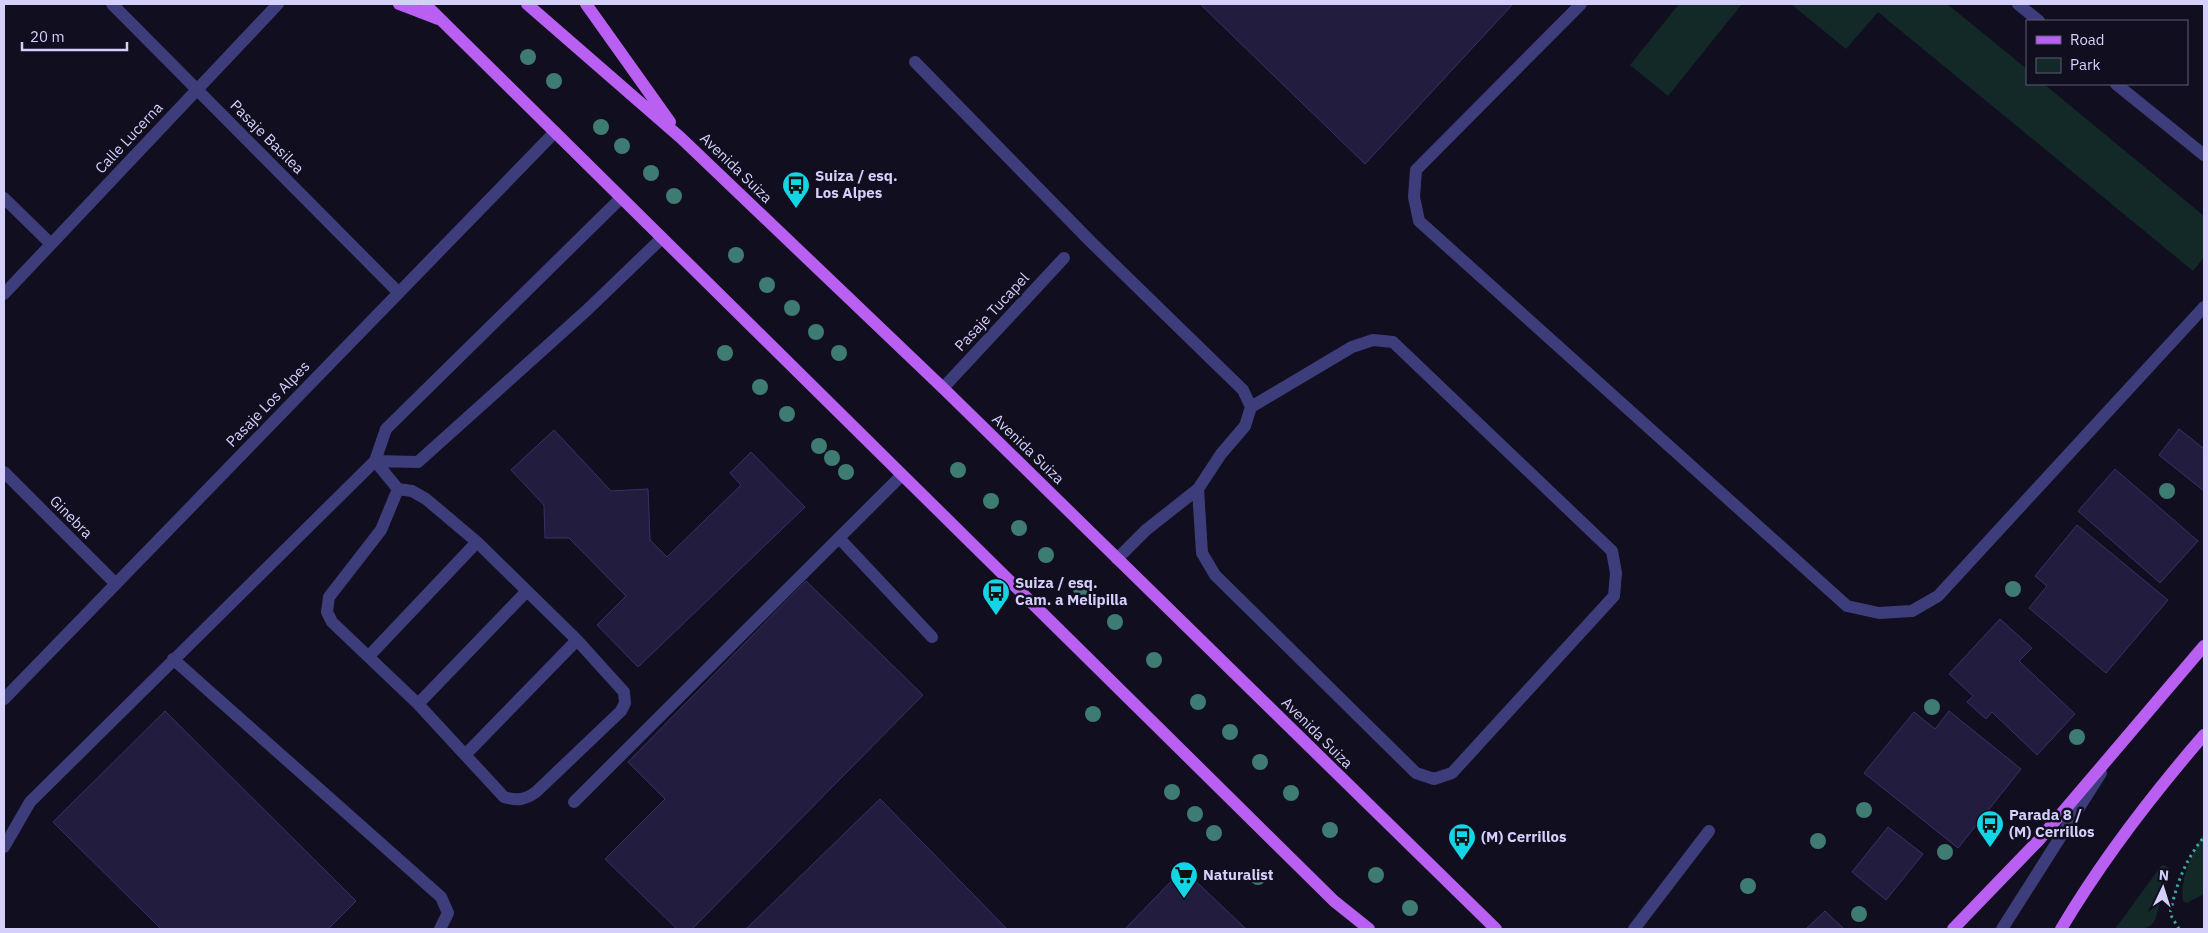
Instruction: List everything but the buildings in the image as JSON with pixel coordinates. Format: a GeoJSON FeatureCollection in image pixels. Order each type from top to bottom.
{"type":"FeatureCollection","features":[{"type":"Feature","properties":{"kind":"main road"},"geometry":{"type":"LineString","coordinates":[[399,4],[444,22]]}},
{"type":"Feature","properties":{"kind":"main road"},"geometry":{"type":"LineString","coordinates":[[425,4],[1334,901],[1369,929]]}},
{"type":"Feature","properties":{"kind":"main road","name":"Avenida Suiza"},"geometry":{"type":"LineString","coordinates":[[527,4],[681,138],[943,388],[1496,929]]}},
{"type":"Feature","properties":{"kind":"main road"},"geometry":{"type":"LineString","coordinates":[[586,4],[681,138]]}},
{"type":"Feature","properties":{"kind":"main road"},"geometry":{"type":"LineString","coordinates":[[1953,929],[2038,841],[2204,646]]}},
{"type":"Feature","properties":{"kind":"main road"},"geometry":{"type":"LineString","coordinates":[[2061,929],[2101,867],[2171,773],[2204,735]]}},
{"type":"Feature","properties":{"kind":"main road"},"geometry":{"type":"LineString","coordinates":[[1334,901],[1356,929]]}},
{"type":"Feature","properties":{"kind":"street","name":"Pasaje Basilea"},"geometry":{"type":"LineString","coordinates":[[112,4],[399,293]]}},
{"type":"Feature","properties":{"kind":"street","name":"Calle Lucerna"},"geometry":{"type":"LineString","coordinates":[[4,294],[278,4]]}},
{"type":"Feature","properties":{"kind":"street"},"geometry":{"type":"LineString","coordinates":[[1581,4],[1416,170],[1414,197],[1419,221],[1847,606],[1880,613],[1912,611],[1938,596],[2204,307]]}},
{"type":"Feature","properties":{"kind":"street"},"geometry":{"type":"LineString","coordinates":[[2018,4],[2038,20]]}},
{"type":"Feature","properties":{"kind":"street"},"geometry":{"type":"LineString","coordinates":[[915,62],[1091,242],[1243,390],[1251,407]]}},
{"type":"Feature","properties":{"kind":"street"},"geometry":{"type":"LineString","coordinates":[[2117,85],[2204,155]]}},
{"type":"Feature","properties":{"kind":"street","name":"Pasaje Los Alpes"},"geometry":{"type":"LineString","coordinates":[[4,699],[555,132]]}},
{"type":"Feature","properties":{"kind":"street"},"geometry":{"type":"LineString","coordinates":[[4,198],[51,244]]}},
{"type":"Feature","properties":{"kind":"street"},"geometry":{"type":"LineString","coordinates":[[4,847],[30,802],[375,461],[386,429],[621,198]]}},
{"type":"Feature","properties":{"kind":"street"},"geometry":{"type":"LineString","coordinates":[[375,461],[418,462],[592,306],[662,238]]}},
{"type":"Feature","properties":{"kind":"street","name":"Pasaje Tucapel"},"geometry":{"type":"LineString","coordinates":[[943,388],[1064,258]]}},
{"type":"Feature","properties":{"kind":"street"},"geometry":{"type":"LineString","coordinates":[[1117,559],[1146,530],[1198,489],[1221,454],[1245,426],[1251,407],[1352,347],[1374,340],[1393,342],[1612,551],[1616,573],[1614,596],[1452,773],[1434,779],[1416,773],[1215,575],[1202,553],[1198,489]]}},
{"type":"Feature","properties":{"kind":"street"},"geometry":{"type":"LineString","coordinates":[[375,461],[398,489],[412,491],[426,499],[477,542],[577,640],[624,692],[625,703],[621,711],[526,799],[514,800],[504,797],[418,704],[332,622],[327,612],[329,597],[381,530],[391,501],[398,489]]}},
{"type":"Feature","properties":{"kind":"street","name":"Ginebra"},"geometry":{"type":"LineString","coordinates":[[4,472],[116,584]]}},
{"type":"Feature","properties":{"kind":"street"},"geometry":{"type":"LineString","coordinates":[[574,802],[902,475]]}},
{"type":"Feature","properties":{"kind":"street"},"geometry":{"type":"LineString","coordinates":[[839,538],[932,637]]}},
{"type":"Feature","properties":{"kind":"street"},"geometry":{"type":"LineString","coordinates":[[369,656],[477,542]]}},
{"type":"Feature","properties":{"kind":"street"},"geometry":{"type":"LineString","coordinates":[[418,704],[527,591]]}},
{"type":"Feature","properties":{"kind":"street"},"geometry":{"type":"LineString","coordinates":[[465,755],[577,640]]}},
{"type":"Feature","properties":{"kind":"street"},"geometry":{"type":"LineString","coordinates":[[173,659],[441,897],[448,913],[440,929]]}},
{"type":"Feature","properties":{"kind":"street"},"geometry":{"type":"LineString","coordinates":[[2002,929],[2114,752]]}},
{"type":"Feature","properties":{"kind":"street"},"geometry":{"type":"LineString","coordinates":[[1634,929],[1709,831]]}},
{"type":"Feature","properties":{"kind":"path"},"geometry":{"type":"LineString","coordinates":[[2179,929],[2170,914],[2174,898],[2184,865],[2204,837]]}},
{"type":"Feature","properties":{"kind":"green space"},"geometry":{"type":"Polygon","coordinates":[[[1679,4],[1742,4],[1668,96],[1630,65],[1679,4]]]}},
{"type":"Feature","properties":{"kind":"green space"},"geometry":{"type":"Polygon","coordinates":[[[1791,4],[1947,4],[2026,68],[2026,85],[2045,85],[2204,216],[2204,257],[2193,271],[1878,12],[1846,49],[1791,4]]]}},
{"type":"Feature","properties":{"kind":"green space"},"geometry":{"type":"Polygon","coordinates":[[[2204,832],[2204,894],[2187,903],[2183,901],[2182,892],[2185,874],[2204,832]]]}},
{"type":"Feature","properties":{"kind":"green space"},"geometry":{"type":"Polygon","coordinates":[[[2164,865],[2170,869],[2155,920],[2144,929],[2115,929],[2161,866],[2164,865]]]}},
{"type":"Feature","properties":{"kind":"place","name":"Suiza / esq. Los Alpes"},"geometry":{"type":"Point","coordinates":[796,209]}},
{"type":"Feature","properties":{"kind":"place","name":"Suiza / esq. Cam. a Melipilla"},"geometry":{"type":"Point","coordinates":[996,616]}},
{"type":"Feature","properties":{"kind":"place","name":"Parada 8 / (M) Cerrillos"},"geometry":{"type":"Point","coordinates":[1990,848]}},
{"type":"Feature","properties":{"kind":"place","name":"(M) Cerrillos"},"geometry":{"type":"Point","coordinates":[1462,861]}},
{"type":"Feature","properties":{"kind":"place","name":"Naturalist"},"geometry":{"type":"Point","coordinates":[1184,899]}}]}
